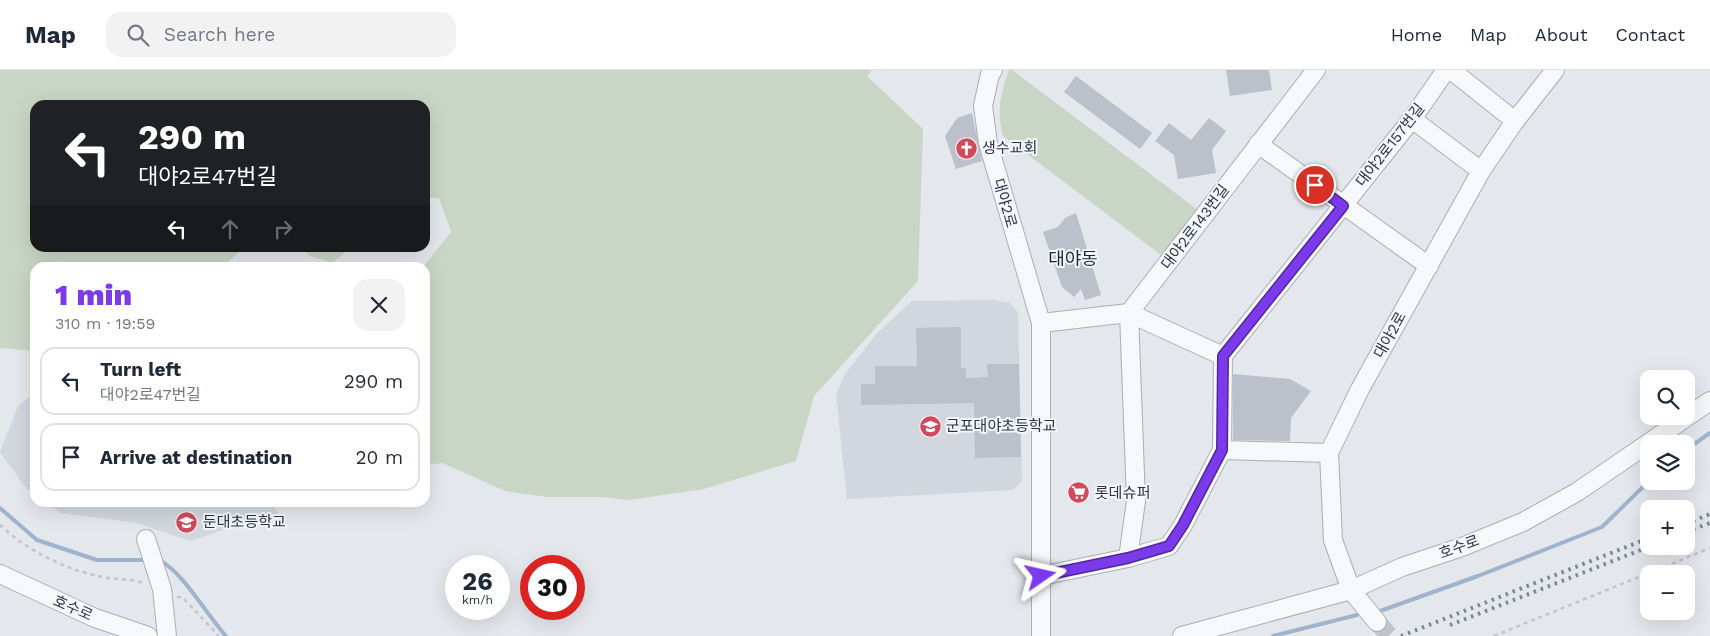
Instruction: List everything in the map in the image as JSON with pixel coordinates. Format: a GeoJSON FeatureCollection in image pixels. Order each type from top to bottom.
{"type":"FeatureCollection","features":[{"type":"Feature","properties":{"kind":"street","name":"대야2로"},"geometry":{"type":"LineString","coordinates":[[993,70],[990,74],[983,106],[988,143],[1041,323],[1042,636]]}},
{"type":"Feature","properties":{"kind":"street","name":"대야2로143번길"},"geometry":{"type":"LineString","coordinates":[[1129,313],[1316,70]]}},
{"type":"Feature","properties":{"kind":"street","name":"대야2로157번길"},"geometry":{"type":"LineString","coordinates":[[1223,356],[1412,119],[1446,70]]}},
{"type":"Feature","properties":{"kind":"street"},"geometry":{"type":"LineString","coordinates":[[1451,70],[1515,121]]}},
{"type":"Feature","properties":{"kind":"street","name":"대야2로"},"geometry":{"type":"LineString","coordinates":[[1377,622],[1351,590],[1334,540],[1329,454],[1360,389],[1481,172],[1515,121],[1555,70]]}},
{"type":"Feature","properties":{"kind":"street"},"geometry":{"type":"LineString","coordinates":[[1412,119],[1481,172]]}},
{"type":"Feature","properties":{"kind":"street"},"geometry":{"type":"LineString","coordinates":[[1258,144],[1429,266]]}},
{"type":"Feature","properties":{"kind":"street"},"geometry":{"type":"LineString","coordinates":[[1041,323],[1129,313],[1223,356],[1222,450],[1183,525],[1169,546],[1128,558],[1041,576]]}},
{"type":"Feature","properties":{"kind":"street"},"geometry":{"type":"LineString","coordinates":[[1128,558],[1136,502],[1129,313]]}},
{"type":"Feature","properties":{"kind":"street","name":"호수로"},"geometry":{"type":"LineString","coordinates":[[1182,636],[1351,590],[1402,567],[1462,547],[1523,522],[1578,492],[1710,401]]}},
{"type":"Feature","properties":{"kind":"street"},"geometry":{"type":"LineString","coordinates":[[1222,450],[1329,454]]}},
{"type":"Feature","properties":{"kind":"street"},"geometry":{"type":"LineString","coordinates":[[146,539],[162,593],[167,636]]}},
{"type":"Feature","properties":{"kind":"street","name":"호수로"},"geometry":{"type":"LineString","coordinates":[[0,574],[95,618],[148,636]]}},
{"type":"Feature","properties":{"kind":"path"},"geometry":{"type":"LineString","coordinates":[[0,525],[23,542],[63,565],[97,576],[141,581],[162,593],[182,597],[219,636]]}},
{"type":"Feature","properties":{"kind":"path"},"geometry":{"type":"LineString","coordinates":[[1494,636],[1710,548]]}},
{"type":"Feature","properties":{"kind":"shaded area","name":"군포대야초등학교"},"geometry":{"type":"Polygon","coordinates":[[[994,300],[1010,303],[1018,312],[1022,481],[1013,490],[847,499],[836,394],[845,374],[877,333],[912,301],[994,300]]]}},
{"type":"Feature","properties":{"kind":"shaded area"},"geometry":{"type":"Polygon","coordinates":[[[30,396],[30,491],[26,488],[0,452],[18,406],[30,396]]]}},
{"type":"Feature","properties":{"kind":"shaded area","name":"둔대초등학교"},"geometry":{"type":"Polygon","coordinates":[[[52,507],[274,507],[282,519],[250,521],[190,541],[137,523],[61,513],[52,507]]]}},
{"type":"Feature","properties":{"kind":"green space"},"geometry":{"type":"Polygon","coordinates":[[[0,70],[872,70],[867,76],[923,129],[918,281],[814,396],[796,461],[704,489],[629,500],[602,497],[546,497],[505,491],[442,463],[430,464],[430,262],[427,262],[451,232],[439,198],[430,198],[430,100],[30,100],[30,252],[239,252],[228,262],[30,262],[30,351],[0,348],[0,70]]]}},
{"type":"Feature","properties":{"kind":"green space"},"geometry":{"type":"Polygon","coordinates":[[[1009,70],[1012,70],[1198,210],[1161,255],[1003,136],[1000,103],[1009,70]]]}},
{"type":"Feature","properties":{"kind":"green space"},"geometry":{"type":"Polygon","coordinates":[[[307,252],[346,252],[333,262],[308,255],[307,252]]]}},
{"type":"Feature","properties":{"kind":"building"},"geometry":{"type":"Polygon","coordinates":[[[1226,70],[1269,70],[1272,90],[1230,96],[1226,70]]]}},
{"type":"Feature","properties":{"kind":"building"},"geometry":{"type":"Polygon","coordinates":[[[1076,76],[1152,133],[1140,149],[1064,92],[1076,76]]]}},
{"type":"Feature","properties":{"kind":"building","name":"생수교회"},"geometry":{"type":"Polygon","coordinates":[[[972,113],[982,161],[956,169],[945,136],[957,118],[972,113]]]}},
{"type":"Feature","properties":{"kind":"building"},"geometry":{"type":"Polygon","coordinates":[[[1209,118],[1226,131],[1212,150],[1216,173],[1178,179],[1174,155],[1155,141],[1169,123],[1191,140],[1209,118]]]}},
{"type":"Feature","properties":{"kind":"building"},"geometry":{"type":"Polygon","coordinates":[[[1076,213],[1101,295],[1085,300],[1081,289],[1074,297],[1062,287],[1043,232],[1058,227],[1065,218],[1076,213]]]}},
{"type":"Feature","properties":{"kind":"building"},"geometry":{"type":"Polygon","coordinates":[[[961,327],[961,368],[966,368],[966,378],[988,377],[987,364],[1019,364],[1021,457],[975,458],[974,403],[861,405],[861,384],[875,384],[875,366],[917,366],[916,328],[961,327]]]}},
{"type":"Feature","properties":{"kind":"building"},"geometry":{"type":"Polygon","coordinates":[[[1233,374],[1290,379],[1311,391],[1291,418],[1290,441],[1233,440],[1233,374]]]}},
{"type":"Feature","properties":{"kind":"waterway"},"geometry":{"type":"LineString","coordinates":[[1695,444],[1710,433]]}},
{"type":"Feature","properties":{"kind":"waterway"},"geometry":{"type":"LineString","coordinates":[[1380,611],[1478,576],[1602,527],[1640,490]]}},
{"type":"Feature","properties":{"kind":"waterway"},"geometry":{"type":"LineString","coordinates":[[0,508],[37,540],[97,560],[147,560]]}},
{"type":"Feature","properties":{"kind":"waterway"},"geometry":{"type":"LineString","coordinates":[[159,560],[185,583],[226,636]]}},
{"type":"Feature","properties":{"kind":"waterway"},"geometry":{"type":"LineString","coordinates":[[1273,636],[1357,615]]}},
{"type":"Feature","properties":{"kind":"tunnel"},"geometry":{"type":"LineString","coordinates":[[1377,622],[1390,636]]}},
{"type":"Feature","properties":{"kind":"railway"},"geometry":{"type":"LineString","coordinates":[[1695,520],[1710,514]]}},
{"type":"Feature","properties":{"kind":"railway"},"geometry":{"type":"LineString","coordinates":[[1695,529],[1710,523]]}},
{"type":"Feature","properties":{"kind":"railway"},"geometry":{"type":"LineString","coordinates":[[1401,636],[1640,542]]}},
{"type":"Feature","properties":{"kind":"railway"},"geometry":{"type":"LineString","coordinates":[[1450,625],[1640,550]]}},
{"type":"Feature","properties":{"kind":"place","name":"생수교회"},"geometry":{"type":"Point","coordinates":[966,148]}},
{"type":"Feature","properties":{"kind":"place","name":"군포대야초등학교"},"geometry":{"type":"Point","coordinates":[930,426]}},
{"type":"Feature","properties":{"kind":"place","name":"롯데슈퍼"},"geometry":{"type":"Point","coordinates":[1079,493]}},
{"type":"Feature","properties":{"kind":"place","name":"둔대초등학교"},"geometry":{"type":"Point","coordinates":[187,522]}},
{"type":"Feature","properties":{"kind":"district","name":"대야동"},"geometry":{"type":"Point","coordinates":[1073,258]}},
{"type":"Feature","properties":{"kind":"route"},"geometry":{"type":"LineString","coordinates":[[1041,576],[1128,558],[1169,546],[1183,525],[1222,450],[1223,356],[1343,206],[1315,185]]}}]}
